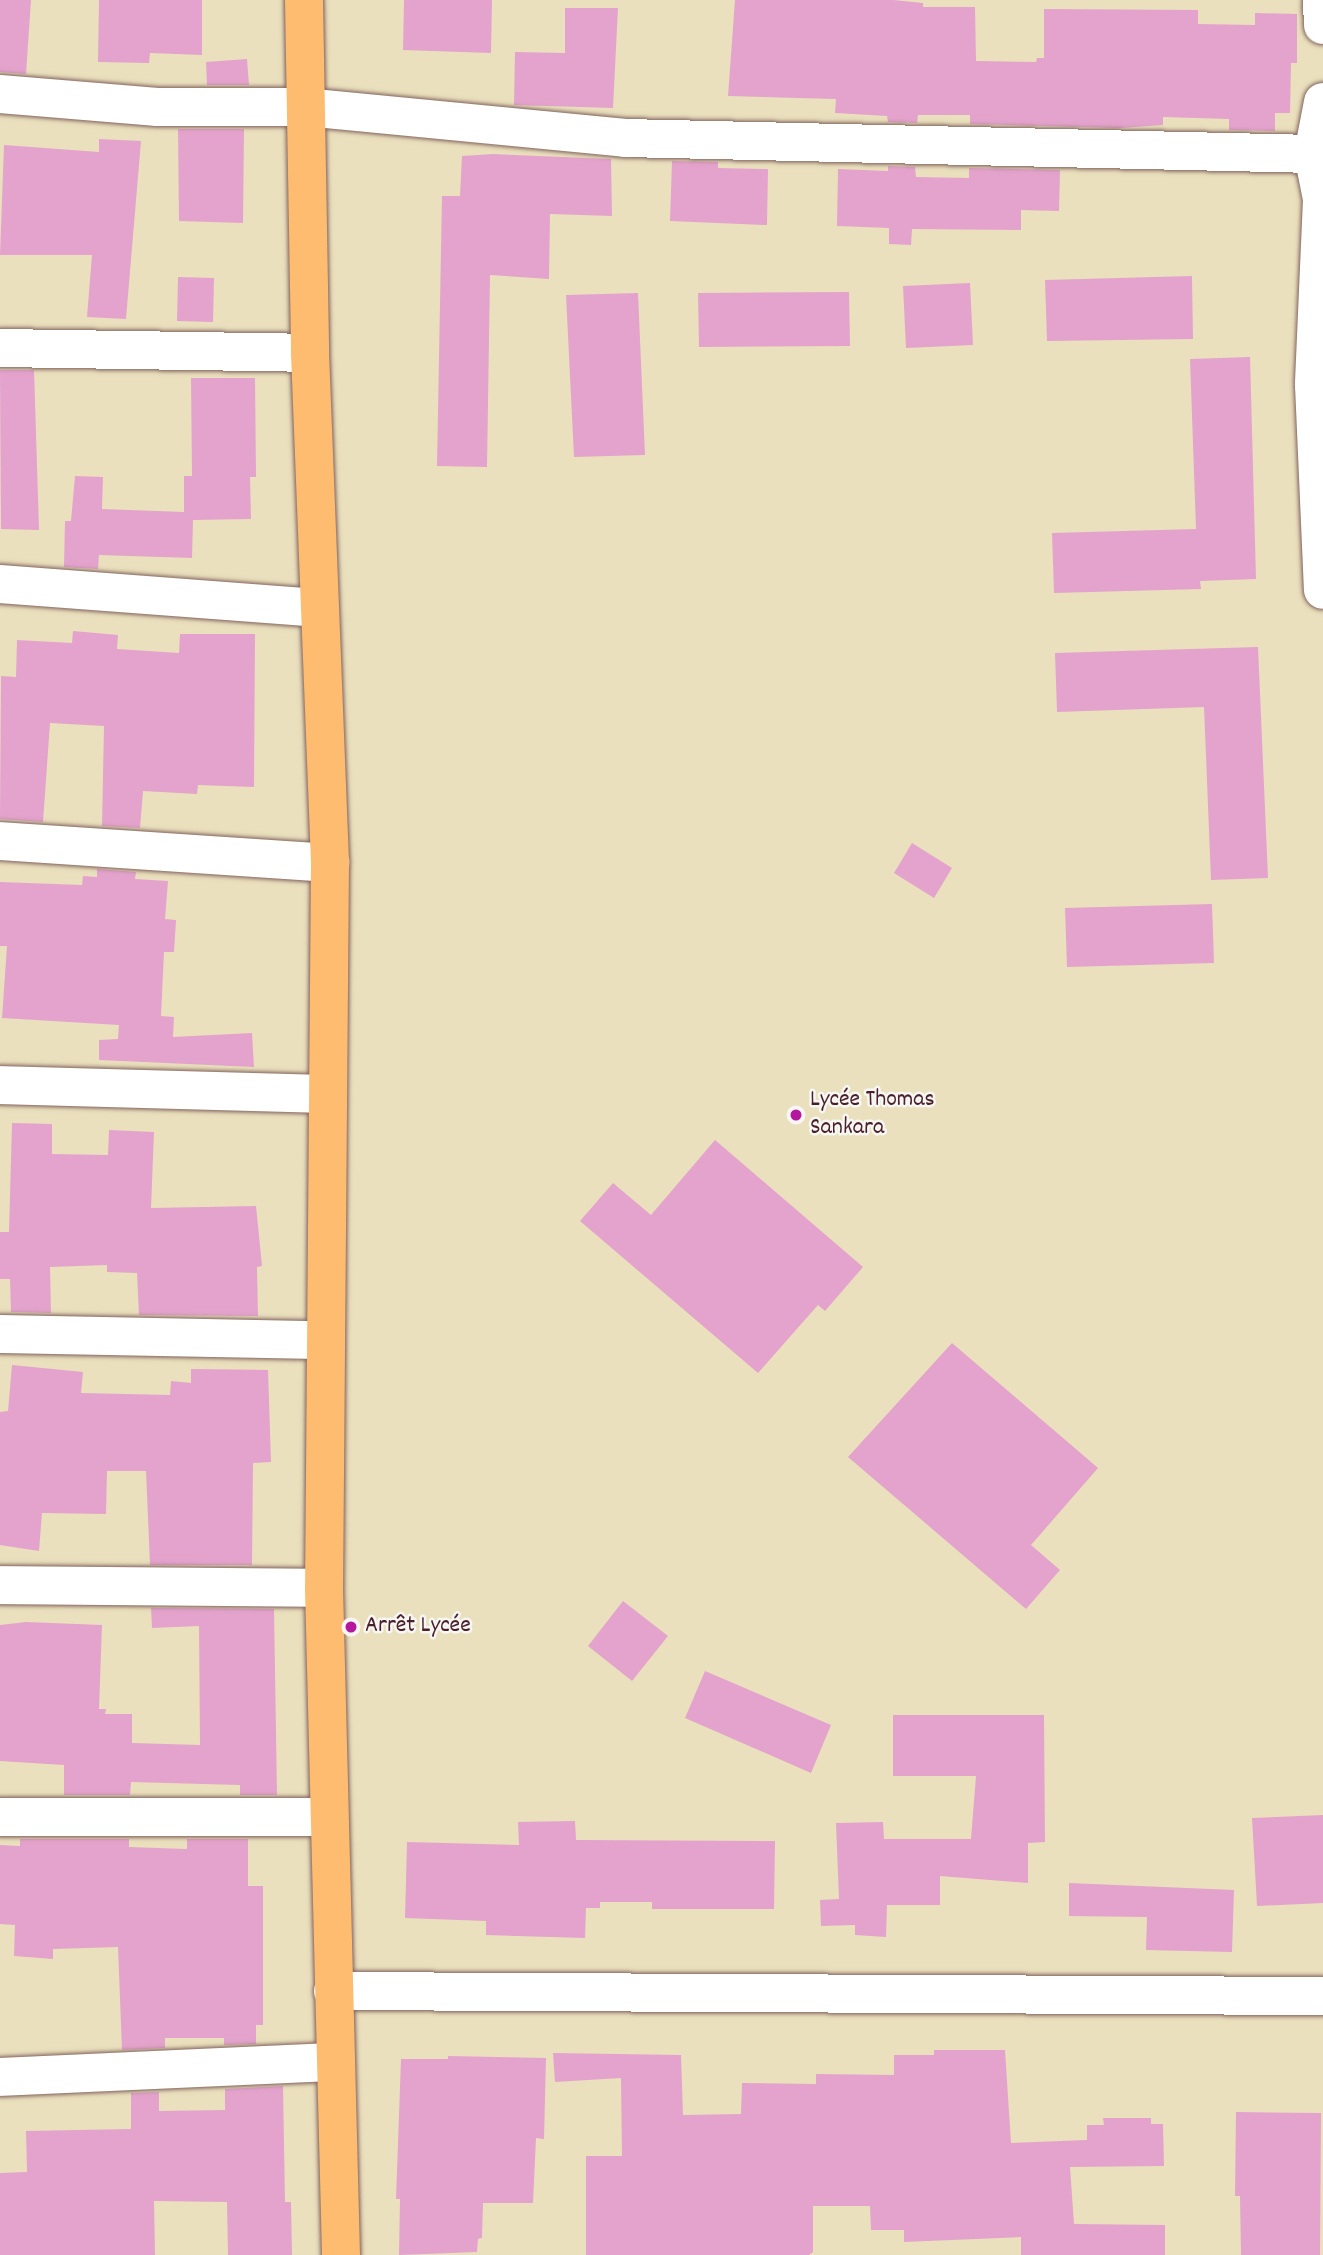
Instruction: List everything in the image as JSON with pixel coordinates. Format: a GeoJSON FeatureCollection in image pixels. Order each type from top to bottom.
{"type":"FeatureCollection","features":[{"type":"Feature","properties":{"kind":"highway"},"geometry":{"type":"LineString","coordinates":[[304,0],[310,353],[330,863],[325,1094],[324,1588],[327,1817],[341,2255]]}},
{"type":"Feature","properties":{"kind":"street"},"geometry":{"type":"LineString","coordinates":[[1321,0],[1323,25]]}},
{"type":"Feature","properties":{"kind":"street"},"geometry":{"type":"LineString","coordinates":[[0,94],[157,107],[304,107],[625,138],[1313,154]]}},
{"type":"Feature","properties":{"kind":"street"},"geometry":{"type":"LineString","coordinates":[[1323,102],[1313,154],[1322,199],[1314,385],[1320,466],[1323,590]]}},
{"type":"Feature","properties":{"kind":"street"},"geometry":{"type":"LineString","coordinates":[[0,348],[310,353]]}},
{"type":"Feature","properties":{"kind":"street"},"geometry":{"type":"LineString","coordinates":[[0,584],[318,608]]}},
{"type":"Feature","properties":{"kind":"street"},"geometry":{"type":"LineString","coordinates":[[0,841],[330,863]]}},
{"type":"Feature","properties":{"kind":"street"},"geometry":{"type":"LineString","coordinates":[[0,1085],[325,1094]]}},
{"type":"Feature","properties":{"kind":"street"},"geometry":{"type":"LineString","coordinates":[[0,1334],[326,1340]]}},
{"type":"Feature","properties":{"kind":"street"},"geometry":{"type":"LineString","coordinates":[[0,1585],[324,1588]]}},
{"type":"Feature","properties":{"kind":"street"},"geometry":{"type":"LineString","coordinates":[[0,1817],[327,1817]]}},
{"type":"Feature","properties":{"kind":"street"},"geometry":{"type":"LineString","coordinates":[[332,1991],[1323,1996]]}},
{"type":"Feature","properties":{"kind":"street"},"geometry":{"type":"LineString","coordinates":[[0,2077],[335,2062]]}},
{"type":"Feature","properties":{"kind":"building"},"geometry":{"type":"Polygon","coordinates":[[[0,0],[31,0],[26,74],[0,72],[0,0]]]}},
{"type":"Feature","properties":{"kind":"building"},"geometry":{"type":"Polygon","coordinates":[[[99,0],[202,0],[202,55],[150,53],[149,63],[98,62],[99,0]]]}},
{"type":"Feature","properties":{"kind":"building"},"geometry":{"type":"Polygon","coordinates":[[[404,0],[492,0],[491,53],[403,50],[404,0]]]}},
{"type":"Feature","properties":{"kind":"building"},"geometry":{"type":"Polygon","coordinates":[[[735,0],[893,0],[923,3],[923,7],[975,7],[976,61],[1036,62],[1037,58],[1044,58],[1044,9],[1198,10],[1198,24],[1255,25],[1255,13],[1297,14],[1297,63],[1291,63],[1290,113],[1275,113],[1275,131],[1229,130],[1229,119],[1163,117],[1163,125],[1121,128],[970,124],[970,115],[918,115],[917,123],[888,122],[887,116],[835,113],[836,99],[728,96],[735,0]]]}},
{"type":"Feature","properties":{"kind":"building"},"geometry":{"type":"Polygon","coordinates":[[[565,8],[618,8],[613,108],[514,105],[515,52],[565,53],[565,8]]]}},
{"type":"Feature","properties":{"kind":"building"},"geometry":{"type":"Polygon","coordinates":[[[247,59],[249,85],[207,85],[206,62],[247,59]]]}},
{"type":"Feature","properties":{"kind":"building"},"geometry":{"type":"Polygon","coordinates":[[[178,129],[244,129],[243,223],[179,221],[178,129]]]}},
{"type":"Feature","properties":{"kind":"building"},"geometry":{"type":"Polygon","coordinates":[[[99,139],[141,141],[126,319],[87,317],[92,255],[0,255],[4,145],[99,152],[99,139]]]}},
{"type":"Feature","properties":{"kind":"building"},"geometry":{"type":"Polygon","coordinates":[[[493,154],[611,159],[612,216],[550,214],[549,279],[490,275],[487,467],[437,466],[442,196],[460,196],[462,156],[493,154]]]}},
{"type":"Feature","properties":{"kind":"building"},"geometry":{"type":"Polygon","coordinates":[[[672,161],[718,162],[718,168],[768,169],[767,225],[670,221],[672,161]]]}},
{"type":"Feature","properties":{"kind":"building"},"geometry":{"type":"Polygon","coordinates":[[[888,166],[915,167],[916,177],[969,178],[969,168],[1060,170],[1059,211],[1021,210],[1021,230],[912,229],[911,245],[889,244],[889,228],[837,226],[838,169],[888,171],[888,166]]]}},
{"type":"Feature","properties":{"kind":"building"},"geometry":{"type":"Polygon","coordinates":[[[1192,276],[1193,339],[1047,341],[1045,280],[1192,276]]]}},
{"type":"Feature","properties":{"kind":"building"},"geometry":{"type":"Polygon","coordinates":[[[178,277],[214,278],[213,322],[177,321],[178,277]]]}},
{"type":"Feature","properties":{"kind":"building"},"geometry":{"type":"Polygon","coordinates":[[[970,283],[973,345],[906,348],[903,286],[970,283]]]}},
{"type":"Feature","properties":{"kind":"building"},"geometry":{"type":"Polygon","coordinates":[[[849,292],[850,346],[699,347],[698,293],[849,292]]]}},
{"type":"Feature","properties":{"kind":"building"},"geometry":{"type":"Polygon","coordinates":[[[638,293],[645,455],[574,457],[566,295],[638,293]]]}},
{"type":"Feature","properties":{"kind":"building"},"geometry":{"type":"Polygon","coordinates":[[[1250,357],[1256,579],[1200,581],[1201,589],[1054,593],[1052,533],[1196,529],[1190,359],[1250,357]]]}},
{"type":"Feature","properties":{"kind":"building"},"geometry":{"type":"Polygon","coordinates":[[[0,370],[34,370],[39,530],[1,529],[0,370]]]}},
{"type":"Feature","properties":{"kind":"building"},"geometry":{"type":"Polygon","coordinates":[[[191,378],[255,378],[256,477],[250,477],[251,519],[193,520],[192,558],[99,555],[98,569],[64,567],[65,521],[71,521],[75,476],[103,477],[102,509],[184,512],[184,476],[192,476],[191,378]]]}},
{"type":"Feature","properties":{"kind":"building"},"geometry":{"type":"Polygon","coordinates":[[[73,631],[118,635],[117,649],[179,653],[180,634],[255,634],[254,787],[198,785],[197,794],[143,791],[140,828],[102,826],[104,726],[50,723],[43,822],[0,819],[1,676],[16,677],[17,640],[72,643],[73,631]]]}},
{"type":"Feature","properties":{"kind":"building"},"geometry":{"type":"Polygon","coordinates":[[[1258,647],[1268,878],[1211,880],[1204,707],[1057,712],[1055,653],[1258,647]]]}},
{"type":"Feature","properties":{"kind":"building"},"geometry":{"type":"Polygon","coordinates":[[[912,843],[952,868],[934,898],[894,873],[912,843]]]}},
{"type":"Feature","properties":{"kind":"building"},"geometry":{"type":"Polygon","coordinates":[[[97,869],[136,872],[135,879],[168,881],[165,919],[176,920],[174,952],[164,952],[161,1016],[174,1017],[173,1037],[252,1033],[254,1067],[99,1060],[99,1040],[118,1039],[119,1025],[2,1018],[7,946],[0,946],[0,882],[82,885],[83,876],[97,877],[97,869]]]}},
{"type":"Feature","properties":{"kind":"building"},"geometry":{"type":"Polygon","coordinates":[[[1212,904],[1214,963],[1067,967],[1065,908],[1212,904]]]}},
{"type":"Feature","properties":{"kind":"building"},"geometry":{"type":"Polygon","coordinates":[[[12,1123],[52,1124],[52,1154],[108,1155],[109,1130],[154,1132],[151,1208],[256,1206],[262,1266],[257,1267],[258,1316],[139,1315],[137,1273],[107,1272],[107,1265],[50,1267],[51,1313],[11,1312],[10,1279],[0,1279],[0,1232],[9,1232],[12,1123]]]}},
{"type":"Feature","properties":{"kind":"building"},"geometry":{"type":"Polygon","coordinates":[[[715,1140],[863,1267],[825,1311],[818,1305],[758,1373],[580,1221],[613,1183],[651,1215],[715,1140]]]}},
{"type":"Feature","properties":{"kind":"building"},"geometry":{"type":"Polygon","coordinates":[[[952,1343],[1098,1468],[1031,1545],[1060,1570],[1026,1609],[848,1457],[952,1343]]]}},
{"type":"Feature","properties":{"kind":"building"},"geometry":{"type":"Polygon","coordinates":[[[12,1365],[83,1372],[81,1393],[170,1395],[171,1381],[191,1383],[191,1369],[268,1370],[271,1462],[253,1463],[252,1565],[150,1565],[146,1471],[107,1471],[106,1514],[42,1513],[39,1551],[0,1545],[0,1412],[8,1411],[12,1365]]]}},
{"type":"Feature","properties":{"kind":"building"},"geometry":{"type":"Polygon","coordinates":[[[623,1601],[668,1636],[632,1681],[588,1646],[623,1601]]]}},
{"type":"Feature","properties":{"kind":"building"},"geometry":{"type":"Polygon","coordinates":[[[151,1608],[274,1609],[277,1795],[240,1795],[240,1785],[131,1782],[130,1795],[64,1795],[64,1765],[0,1761],[0,1625],[26,1622],[102,1625],[99,1709],[106,1709],[105,1714],[132,1714],[132,1743],[200,1745],[199,1626],[152,1628],[151,1608]]]}},
{"type":"Feature","properties":{"kind":"building"},"geometry":{"type":"Polygon","coordinates":[[[705,1671],[831,1725],[811,1773],[685,1718],[705,1671]]]}},
{"type":"Feature","properties":{"kind":"building"},"geometry":{"type":"Polygon","coordinates":[[[893,1715],[1044,1715],[1045,1842],[1028,1843],[1028,1883],[940,1876],[940,1905],[887,1905],[886,1937],[855,1935],[855,1925],[821,1926],[820,1900],[839,1899],[836,1823],[883,1822],[884,1839],[971,1839],[976,1776],[893,1776],[893,1715]]]}},
{"type":"Feature","properties":{"kind":"building"},"geometry":{"type":"Polygon","coordinates":[[[1323,1815],[1323,1903],[1257,1906],[1252,1818],[1323,1815]]]}},
{"type":"Feature","properties":{"kind":"building"},"geometry":{"type":"Polygon","coordinates":[[[575,1821],[576,1840],[775,1841],[774,1909],[652,1909],[652,1902],[600,1902],[600,1908],[586,1908],[585,1938],[486,1935],[486,1921],[405,1918],[407,1842],[519,1845],[518,1822],[575,1821]]]}},
{"type":"Feature","properties":{"kind":"building"},"geometry":{"type":"Polygon","coordinates":[[[20,1839],[129,1839],[129,1847],[187,1849],[187,1839],[248,1839],[248,1886],[263,1886],[263,2025],[256,2025],[256,2044],[224,2045],[224,2038],[165,2038],[165,2048],[122,2050],[118,1947],[53,1949],[53,1959],[14,1956],[15,1925],[0,1924],[0,1845],[20,1846],[20,1839]]]}},
{"type":"Feature","properties":{"kind":"building"},"geometry":{"type":"Polygon","coordinates":[[[1069,1883],[1234,1890],[1232,1952],[1146,1950],[1147,1917],[1069,1916],[1069,1883]]]}},
{"type":"Feature","properties":{"kind":"building"},"geometry":{"type":"Polygon","coordinates":[[[934,2050],[1005,2050],[1011,2143],[1087,2140],[1087,2125],[1104,2125],[1103,2118],[1151,2118],[1151,2124],[1163,2124],[1164,2166],[1070,2167],[1074,2224],[1165,2225],[1165,2255],[1021,2255],[1021,2237],[904,2242],[904,2230],[871,2230],[870,2206],[813,2206],[813,2252],[809,2255],[586,2255],[586,2156],[622,2156],[621,2078],[555,2082],[553,2053],[681,2055],[683,2115],[741,2114],[742,2083],[816,2084],[816,2074],[894,2075],[894,2055],[934,2055],[934,2050]]]}},
{"type":"Feature","properties":{"kind":"building"},"geometry":{"type":"Polygon","coordinates":[[[448,2056],[546,2058],[544,2139],[536,2138],[533,2203],[483,2203],[482,2238],[478,2239],[477,2252],[399,2255],[400,2199],[396,2199],[401,2059],[448,2059],[448,2056]]]}},
{"type":"Feature","properties":{"kind":"building"},"geometry":{"type":"Polygon","coordinates":[[[283,2086],[285,2202],[291,2202],[292,2255],[228,2255],[227,2202],[154,2201],[155,2255],[0,2255],[0,2173],[27,2172],[26,2131],[131,2129],[131,2093],[159,2092],[159,2111],[225,2110],[225,2089],[283,2086]]]}},
{"type":"Feature","properties":{"kind":"building"},"geometry":{"type":"Polygon","coordinates":[[[1236,2112],[1321,2113],[1320,2255],[1241,2255],[1240,2196],[1235,2196],[1236,2112]]]}},
{"type":"Feature","properties":{"kind":"place","name":"Lycée Thomas Sankara"},"geometry":{"type":"Point","coordinates":[796,1115]}},
{"type":"Feature","properties":{"kind":"place","name":"Arrêt Lycée"},"geometry":{"type":"Point","coordinates":[351,1627]}}]}
